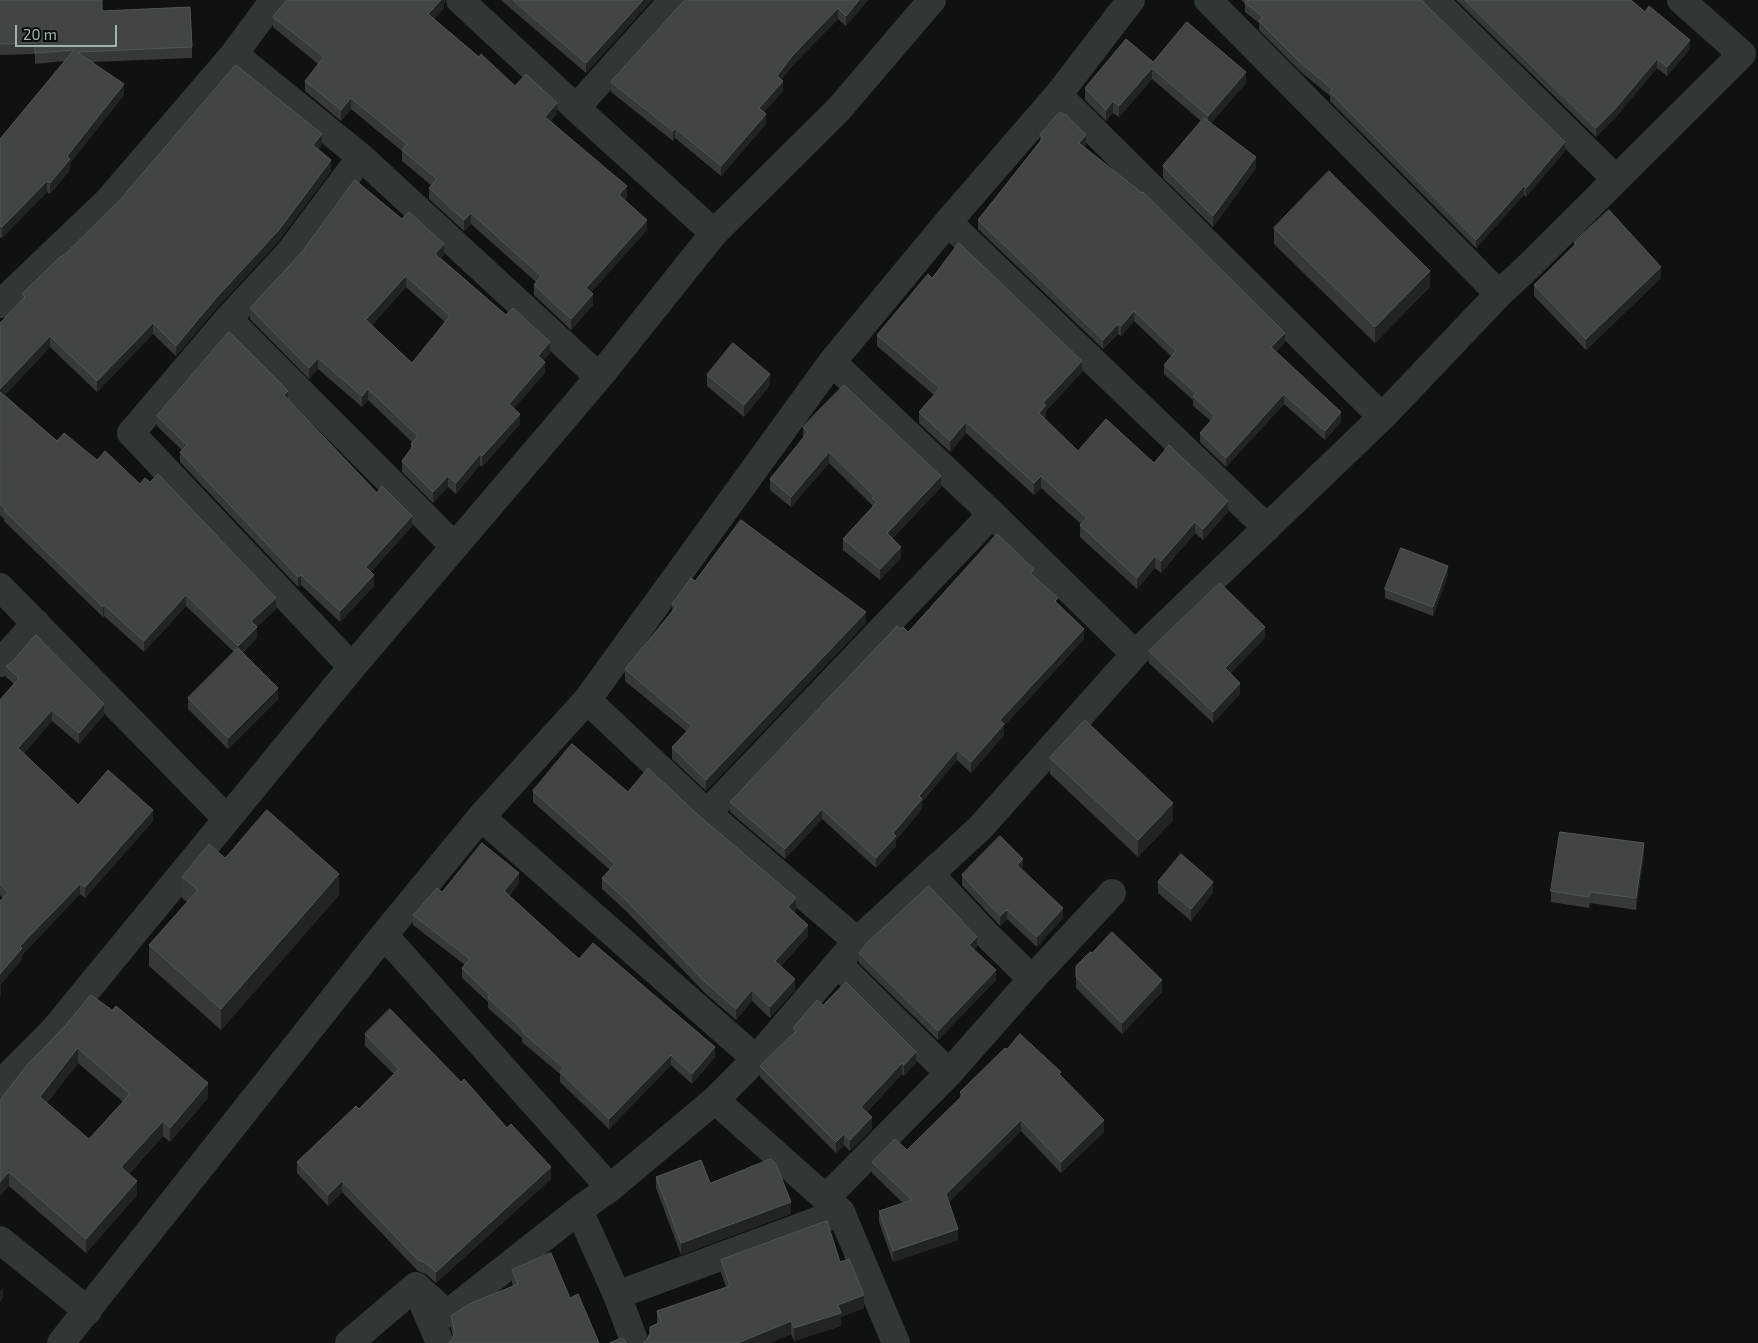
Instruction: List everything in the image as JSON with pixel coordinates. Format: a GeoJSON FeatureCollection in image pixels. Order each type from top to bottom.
{"type":"FeatureCollection","features":[{"type":"Feature","properties":{"kind":"street"},"geometry":{"type":"LineString","coordinates":[[0,304],[107,202],[234,54],[274,0]]}},
{"type":"Feature","properties":{"kind":"street"},"geometry":{"type":"LineString","coordinates":[[460,0],[714,233]]}},
{"type":"Feature","properties":{"kind":"street"},"geometry":{"type":"LineString","coordinates":[[576,108],[673,0]]}},
{"type":"Feature","properties":{"kind":"street"},"geometry":{"type":"LineString","coordinates":[[0,1084],[54,1030],[352,667],[599,377],[714,233],[839,109],[932,0]]}},
{"type":"Feature","properties":{"kind":"street"},"geometry":{"type":"LineString","coordinates":[[61,1343],[384,935],[481,817],[586,700],[832,362],[948,222],[1058,95],[1131,0]]}},
{"type":"Feature","properties":{"kind":"street"},"geometry":{"type":"LineString","coordinates":[[1208,0],[1498,294]]}},
{"type":"Feature","properties":{"kind":"street"},"geometry":{"type":"LineString","coordinates":[[1434,0],[1616,179]]}},
{"type":"Feature","properties":{"kind":"street"},"geometry":{"type":"LineString","coordinates":[[416,1286],[447,1314],[579,1210],[610,1188],[715,1100],[756,1059],[857,941],[980,828],[1135,654],[1382,417],[1498,294],[1528,267],[1742,54],[1681,0]]}},
{"type":"Feature","properties":{"kind":"street"},"geometry":{"type":"LineString","coordinates":[[234,54],[361,157],[599,377]]}},
{"type":"Feature","properties":{"kind":"street"},"geometry":{"type":"LineString","coordinates":[[1058,95],[1382,417]]}},
{"type":"Feature","properties":{"kind":"street"},"geometry":{"type":"LineString","coordinates":[[352,667],[131,433],[228,319],[290,252],[361,157]]}},
{"type":"Feature","properties":{"kind":"street"},"geometry":{"type":"LineString","coordinates":[[948,222],[1267,528]]}},
{"type":"Feature","properties":{"kind":"street"},"geometry":{"type":"LineString","coordinates":[[228,319],[454,546]]}},
{"type":"Feature","properties":{"kind":"street"},"geometry":{"type":"LineString","coordinates":[[832,362],[992,514],[1135,654]]}},
{"type":"Feature","properties":{"kind":"street"},"geometry":{"type":"LineString","coordinates":[[707,812],[992,514]]}},
{"type":"Feature","properties":{"kind":"street"},"geometry":{"type":"LineString","coordinates":[[0,587],[227,819]]}},
{"type":"Feature","properties":{"kind":"street"},"geometry":{"type":"LineString","coordinates":[[0,663],[36,623]]}},
{"type":"Feature","properties":{"kind":"street"},"geometry":{"type":"LineString","coordinates":[[586,700],[707,812],[857,941]]}},
{"type":"Feature","properties":{"kind":"street"},"geometry":{"type":"LineString","coordinates":[[481,817],[756,1059]]}},
{"type":"Feature","properties":{"kind":"street"},"geometry":{"type":"LineString","coordinates":[[930,874],[987,935],[1032,979]]}},
{"type":"Feature","properties":{"kind":"street"},"geometry":{"type":"LineString","coordinates":[[617,1295],[834,1205],[1032,979],[1112,893]]}},
{"type":"Feature","properties":{"kind":"street"},"geometry":{"type":"LineString","coordinates":[[384,935],[610,1188]]}},
{"type":"Feature","properties":{"kind":"street"},"geometry":{"type":"LineString","coordinates":[[838,964],[949,1073]]}},
{"type":"Feature","properties":{"kind":"street"},"geometry":{"type":"LineString","coordinates":[[715,1100],[834,1205],[896,1343]]}},
{"type":"Feature","properties":{"kind":"street"},"geometry":{"type":"LineString","coordinates":[[579,1210],[617,1295],[635,1343]]}},
{"type":"Feature","properties":{"kind":"street"},"geometry":{"type":"LineString","coordinates":[[0,1240],[88,1311]]}},
{"type":"Feature","properties":{"kind":"street"},"geometry":{"type":"LineString","coordinates":[[349,1343],[416,1286]]}},
{"type":"Feature","properties":{"kind":"street"},"geometry":{"type":"LineString","coordinates":[[416,1286],[440,1343]]}},
{"type":"Feature","properties":{"kind":"building"},"geometry":{"type":"Polygon","coordinates":[[[0,0],[102,0],[102,11],[190,7],[192,47],[77,52],[124,84],[67,156],[70,159],[50,183],[47,181],[2,227],[0,226],[0,139],[74,50],[35,53],[35,43],[0,44],[0,0]]]}},
{"type":"Feature","properties":{"kind":"building"},"geometry":{"type":"Polygon","coordinates":[[[287,0],[441,0],[428,14],[479,57],[481,54],[515,86],[526,74],[557,103],[545,117],[627,186],[619,195],[647,220],[586,288],[593,294],[571,319],[534,285],[541,276],[471,213],[464,220],[429,188],[437,179],[402,150],[407,144],[351,98],[341,110],[305,81],[324,57],[273,17],[287,0]]]}},
{"type":"Feature","properties":{"kind":"building"},"geometry":{"type":"Polygon","coordinates":[[[513,0],[643,0],[586,63],[513,0]]]}},
{"type":"Feature","properties":{"kind":"building"},"geometry":{"type":"Polygon","coordinates":[[[685,0],[859,0],[846,16],[838,8],[792,56],[777,76],[783,81],[759,108],[766,114],[721,166],[675,128],[673,131],[611,82],[685,0]]]}},
{"type":"Feature","properties":{"kind":"building"},"geometry":{"type":"Polygon","coordinates":[[[1247,0],[1422,0],[1565,142],[1526,188],[1524,186],[1476,240],[1330,92],[1332,89],[1301,63],[1259,21],[1263,17],[1245,3],[1247,0]]]}},
{"type":"Feature","properties":{"kind":"building"},"geometry":{"type":"Polygon","coordinates":[[[1465,0],[1631,0],[1645,12],[1649,6],[1690,40],[1667,67],[1657,59],[1615,109],[1596,128],[1465,0]]]}},
{"type":"Feature","properties":{"kind":"building"},"geometry":{"type":"Polygon","coordinates":[[[1187,22],[1246,72],[1208,116],[1152,68],[1119,106],[1113,101],[1106,110],[1085,88],[1126,39],[1153,62],[1187,22]]]}},
{"type":"Feature","properties":{"kind":"building"},"geometry":{"type":"Polygon","coordinates":[[[236,65],[322,134],[313,145],[331,160],[278,231],[216,298],[176,346],[153,323],[97,381],[50,336],[0,389],[0,323],[25,297],[22,294],[119,201],[236,65]]]}},
{"type":"Feature","properties":{"kind":"building"},"geometry":{"type":"Polygon","coordinates":[[[1060,112],[1065,114],[1086,135],[1079,143],[1143,192],[1285,333],[1271,347],[1341,412],[1325,431],[1284,394],[1226,458],[1200,433],[1215,416],[1193,396],[1196,393],[1164,365],[1176,351],[1134,311],[1121,326],[1118,324],[1103,340],[978,220],[1043,138],[1040,135],[1060,112]]]}},
{"type":"Feature","properties":{"kind":"building"},"geometry":{"type":"Polygon","coordinates":[[[1204,118],[1256,157],[1213,216],[1163,166],[1204,118]]]}},
{"type":"Feature","properties":{"kind":"building"},"geometry":{"type":"Polygon","coordinates":[[[1329,171],[1430,271],[1375,327],[1274,228],[1329,171]]]}},
{"type":"Feature","properties":{"kind":"building"},"geometry":{"type":"Polygon","coordinates":[[[355,180],[402,219],[409,212],[444,244],[435,254],[506,315],[513,308],[550,342],[538,356],[545,362],[509,404],[520,414],[482,456],[480,454],[456,483],[448,476],[433,492],[402,461],[413,446],[411,444],[418,436],[368,389],[362,396],[318,358],[309,368],[250,308],[302,252],[355,180]],[[406,276],[366,320],[412,363],[450,316],[406,276]]]}},
{"type":"Feature","properties":{"kind":"building"},"geometry":{"type":"Polygon","coordinates":[[[1609,210],[1661,267],[1586,339],[1534,285],[1576,244],[1574,242],[1609,210]]]}},
{"type":"Feature","properties":{"kind":"building"},"geometry":{"type":"Polygon","coordinates":[[[959,243],[1082,361],[1043,403],[1046,405],[1039,413],[1078,451],[1106,419],[1154,463],[1169,445],[1228,501],[1203,529],[1195,522],[1161,561],[1155,556],[1137,578],[1080,525],[1087,518],[1041,476],[1034,483],[966,422],[950,441],[919,412],[940,388],[877,335],[928,274],[932,278],[959,243]]]}},
{"type":"Feature","properties":{"kind":"building"},"geometry":{"type":"Polygon","coordinates":[[[229,332],[288,391],[284,395],[377,493],[382,486],[412,516],[366,567],[374,575],[340,611],[301,575],[298,577],[180,452],[187,445],[157,416],[229,332]]]}},
{"type":"Feature","properties":{"kind":"building"},"geometry":{"type":"Polygon","coordinates":[[[733,343],[770,374],[744,405],[707,375],[733,343]]]}},
{"type":"Feature","properties":{"kind":"building"},"geometry":{"type":"Polygon","coordinates":[[[844,385],[941,476],[887,533],[901,547],[880,569],[843,539],[877,502],[872,498],[874,496],[829,452],[791,497],[770,479],[808,432],[803,427],[844,385]]]}},
{"type":"Feature","properties":{"kind":"building"},"geometry":{"type":"Polygon","coordinates":[[[0,392],[57,441],[64,433],[97,460],[105,451],[140,484],[145,478],[150,482],[158,474],[276,598],[251,621],[257,627],[238,646],[186,595],[144,641],[104,605],[103,607],[0,504],[0,392]]]}},
{"type":"Feature","properties":{"kind":"building"},"geometry":{"type":"Polygon","coordinates":[[[741,520],[866,612],[706,780],[672,747],[692,726],[625,669],[676,607],[672,604],[691,578],[695,581],[741,520]]]}},
{"type":"Feature","properties":{"kind":"building"},"geometry":{"type":"Polygon","coordinates":[[[997,534],[1034,569],[1031,573],[1058,598],[1055,601],[1084,629],[1000,720],[1004,724],[971,762],[957,750],[919,796],[922,799],[893,833],[896,836],[876,858],[822,809],[785,849],[730,802],[897,626],[901,629],[903,627],[908,632],[997,534]]]}},
{"type":"Feature","properties":{"kind":"building"},"geometry":{"type":"Polygon","coordinates":[[[1401,548],[1448,566],[1433,607],[1385,589],[1401,548]]]}},
{"type":"Feature","properties":{"kind":"building"},"geometry":{"type":"Polygon","coordinates":[[[1220,583],[1265,627],[1225,668],[1240,683],[1213,712],[1149,651],[1220,583]]]}},
{"type":"Feature","properties":{"kind":"building"},"geometry":{"type":"Polygon","coordinates":[[[36,635],[104,704],[79,733],[52,710],[18,748],[78,805],[108,770],[153,810],[85,887],[80,884],[20,946],[22,948],[0,974],[0,901],[8,892],[0,884],[0,700],[19,678],[6,666],[12,662],[36,635]]]}},
{"type":"Feature","properties":{"kind":"building"},"geometry":{"type":"Polygon","coordinates":[[[238,648],[278,688],[228,738],[188,698],[238,648]]]}},
{"type":"Feature","properties":{"kind":"building"},"geometry":{"type":"Polygon","coordinates":[[[1085,720],[1173,803],[1138,840],[1050,758],[1085,720]]]}},
{"type":"Feature","properties":{"kind":"building"},"geometry":{"type":"Polygon","coordinates":[[[572,744],[628,792],[648,768],[697,814],[796,898],[788,907],[808,925],[775,961],[795,979],[770,1007],[752,990],[736,1009],[705,982],[625,899],[602,878],[615,864],[533,791],[572,744]]]}},
{"type":"Feature","properties":{"kind":"building"},"geometry":{"type":"Polygon","coordinates":[[[267,810],[339,874],[221,1009],[149,945],[198,890],[182,877],[209,844],[225,858],[267,810]]]}},
{"type":"Feature","properties":{"kind":"building"},"geometry":{"type":"Polygon","coordinates":[[[1560,832],[1644,843],[1636,898],[1590,892],[1589,897],[1551,891],[1560,832]]]}},
{"type":"Feature","properties":{"kind":"building"},"geometry":{"type":"Polygon","coordinates":[[[1000,836],[1023,859],[1017,865],[1063,908],[1037,937],[1007,910],[1000,916],[962,875],[1000,836]]]}},
{"type":"Feature","properties":{"kind":"building"},"geometry":{"type":"Polygon","coordinates":[[[482,843],[519,873],[504,891],[579,959],[593,943],[715,1047],[692,1074],[671,1055],[609,1119],[560,1072],[564,1068],[522,1032],[523,1030],[488,998],[490,995],[462,968],[470,959],[413,915],[437,888],[442,892],[482,843]]]}},
{"type":"Feature","properties":{"kind":"building"},"geometry":{"type":"Polygon","coordinates":[[[1181,854],[1213,882],[1191,909],[1158,882],[1181,854]]]}},
{"type":"Feature","properties":{"kind":"building"},"geometry":{"type":"Polygon","coordinates":[[[929,886],[977,937],[969,945],[996,970],[938,1031],[859,953],[868,942],[929,886]]]}},
{"type":"Feature","properties":{"kind":"building"},"geometry":{"type":"Polygon","coordinates":[[[1112,932],[1162,980],[1122,1023],[1076,977],[1076,966],[1090,952],[1092,953],[1112,932]]]}},
{"type":"Feature","properties":{"kind":"building"},"geometry":{"type":"Polygon","coordinates":[[[846,982],[916,1052],[904,1065],[902,1063],[861,1107],[872,1117],[850,1140],[844,1134],[836,1142],[760,1066],[796,1031],[793,1028],[817,1000],[823,1005],[846,982]]]}},
{"type":"Feature","properties":{"kind":"building"},"geometry":{"type":"Polygon","coordinates":[[[91,995],[112,1010],[116,1006],[208,1083],[170,1128],[163,1121],[121,1167],[137,1181],[86,1239],[9,1172],[0,1182],[0,1100],[28,1064],[65,1026],[91,995]],[[78,1048],[40,1097],[89,1139],[130,1094],[78,1048]]]}},
{"type":"Feature","properties":{"kind":"building"},"geometry":{"type":"Polygon","coordinates":[[[390,1009],[461,1082],[464,1079],[507,1128],[511,1124],[551,1167],[436,1272],[426,1263],[418,1260],[342,1181],[328,1195],[297,1162],[356,1106],[359,1109],[399,1069],[365,1034],[390,1009]]]}},
{"type":"Feature","properties":{"kind":"building"},"geometry":{"type":"Polygon","coordinates":[[[1020,1034],[1061,1072],[1059,1074],[1104,1120],[1061,1162],[1021,1120],[946,1194],[958,1229],[893,1251],[879,1211],[912,1200],[872,1162],[895,1139],[907,1150],[963,1095],[960,1092],[1005,1048],[1007,1049],[1020,1034]]]}},
{"type":"Feature","properties":{"kind":"building"},"geometry":{"type":"Polygon","coordinates":[[[771,1159],[776,1164],[791,1202],[681,1243],[656,1177],[701,1160],[710,1183],[771,1159]]]}},
{"type":"Feature","properties":{"kind":"building"},"geometry":{"type":"Polygon","coordinates":[[[827,1221],[840,1262],[849,1259],[864,1295],[838,1305],[841,1313],[794,1328],[791,1321],[738,1343],[643,1343],[647,1340],[650,1327],[661,1322],[657,1311],[730,1286],[721,1260],[827,1221]]]}},
{"type":"Feature","properties":{"kind":"building"},"geometry":{"type":"Polygon","coordinates":[[[551,1253],[570,1298],[578,1294],[599,1343],[448,1343],[452,1340],[455,1332],[451,1316],[469,1304],[518,1284],[512,1270],[551,1253]]]}},
{"type":"Feature","properties":{"kind":"building"},"geometry":{"type":"Polygon","coordinates":[[[622,1338],[627,1343],[610,1343],[622,1338]]]}}]}
